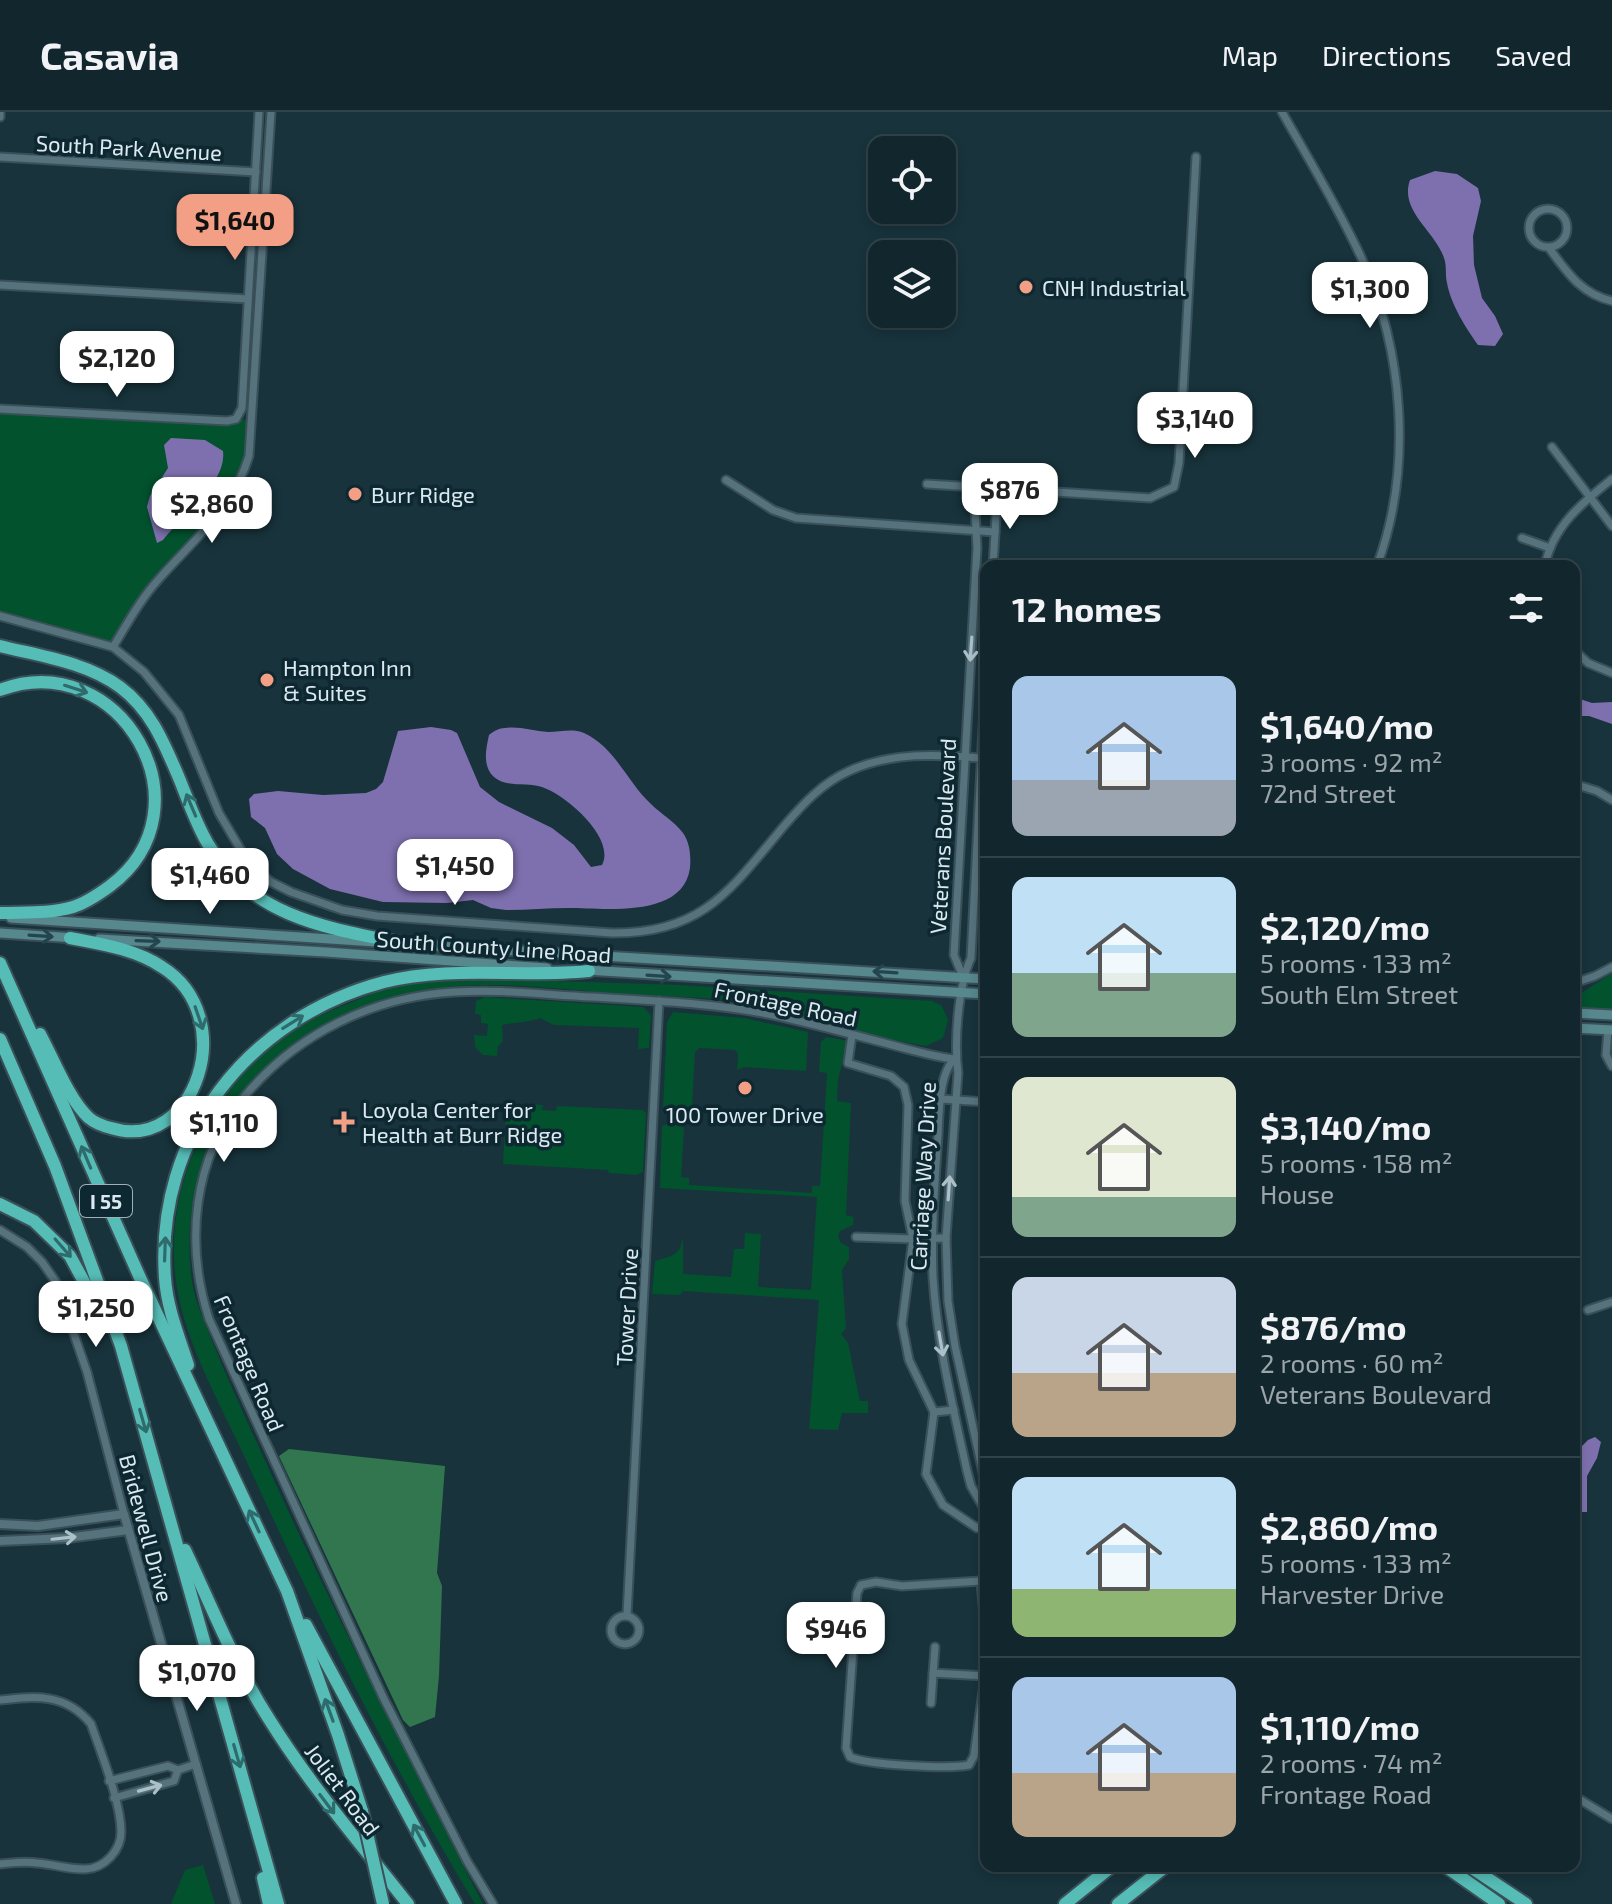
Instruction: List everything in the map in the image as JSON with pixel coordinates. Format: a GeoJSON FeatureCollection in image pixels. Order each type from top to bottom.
{"type":"FeatureCollection","features":[{"type":"Feature","properties":{"kind":"highway"},"geometry":{"type":"LineString","coordinates":[[0,646],[89,670],[113,682],[137,702],[158,731],[214,854],[231,875],[262,901],[295,918],[323,927],[407,944]]}},
{"type":"Feature","properties":{"kind":"highway"},"geometry":{"type":"LineString","coordinates":[[0,690],[35,682],[57,684],[79,689],[101,700],[128,724],[142,745],[156,797],[145,847],[120,878],[98,895],[75,906],[6,915]]}},
{"type":"Feature","properties":{"kind":"highway"},"geometry":{"type":"LineString","coordinates":[[14,995],[78,1105],[89,1118],[114,1129],[137,1131],[168,1120],[193,1088],[203,1059],[202,1025],[192,999],[173,974],[161,965],[123,950],[70,938]]}},
{"type":"Feature","properties":{"kind":"highway","name":"I 55"},"geometry":{"type":"LineString","coordinates":[[0,963],[141,1280],[287,1591],[362,1811],[383,1904]]}},
{"type":"Feature","properties":{"kind":"highway"},"geometry":{"type":"LineString","coordinates":[[201,1406],[169,1303],[165,1279],[167,1221],[178,1168],[188,1143],[232,1073],[288,1023],[334,1000],[385,982],[462,971],[551,974],[589,971]]}},
{"type":"Feature","properties":{"kind":"highway","name":"I 55"},"geometry":{"type":"LineString","coordinates":[[0,1039],[55,1166],[121,1346],[278,1904]]}},
{"type":"Feature","properties":{"kind":"highway"},"geometry":{"type":"LineString","coordinates":[[0,1204],[34,1221],[70,1256],[121,1346]]}},
{"type":"Feature","properties":{"kind":"highway","name":"Joliet Road"},"geometry":{"type":"LineString","coordinates":[[171,1519],[239,1667],[267,1717],[330,1808],[408,1904]]}},
{"type":"Feature","properties":{"kind":"highway","name":"Joliet Road"},"geometry":{"type":"LineString","coordinates":[[287,1591],[456,1904]]}},
{"type":"Feature","properties":{"kind":"highway"},"geometry":{"type":"LineString","coordinates":[[252,1812],[269,1904]]}},
{"type":"Feature","properties":{"kind":"highway"},"geometry":{"type":"LineString","coordinates":[[1065,1904],[1105,1872]]}},
{"type":"Feature","properties":{"kind":"highway"},"geometry":{"type":"LineString","coordinates":[[1118,1904],[1158,1872]]}},
{"type":"Feature","properties":{"kind":"highway"},"geometry":{"type":"LineString","coordinates":[[1454,1872],[1499,1904]]}},
{"type":"Feature","properties":{"kind":"highway"},"geometry":{"type":"LineString","coordinates":[[1478,1872],[1526,1904]]}},
{"type":"Feature","properties":{"kind":"main road","name":"South County Line Road"},"geometry":{"type":"LineString","coordinates":[[6,915],[407,944],[980,978]]}},
{"type":"Feature","properties":{"kind":"main road","name":"South County Line Road"},"geometry":{"type":"LineString","coordinates":[[0,933],[980,994]]}},
{"type":"Feature","properties":{"kind":"main road"},"geometry":{"type":"LineString","coordinates":[[1580,1013],[1612,1015]]}},
{"type":"Feature","properties":{"kind":"main road"},"geometry":{"type":"LineString","coordinates":[[1580,1028],[1610,1030]]}},
{"type":"Feature","properties":{"kind":"street"},"geometry":{"type":"LineString","coordinates":[[0,409],[236,419],[242,408],[259,112]]}},
{"type":"Feature","properties":{"kind":"street"},"geometry":{"type":"LineString","coordinates":[[113,647],[132,614],[157,581],[219,514],[239,483],[249,456],[271,112]]}},
{"type":"Feature","properties":{"kind":"street"},"geometry":{"type":"LineString","coordinates":[[1282,112],[1362,259],[1378,301],[1389,344],[1398,407],[1396,490],[1390,527],[1379,560]]}},
{"type":"Feature","properties":{"kind":"street","name":"South Park Avenue"},"geometry":{"type":"LineString","coordinates":[[0,157],[256,172]]}},
{"type":"Feature","properties":{"kind":"street"},"geometry":{"type":"LineString","coordinates":[[927,484],[1150,498],[1174,487],[1179,463],[1196,157]]}},
{"type":"Feature","properties":{"kind":"street"},"geometry":{"type":"LineString","coordinates":[[1549,248],[1560,243],[1567,233],[1566,221],[1559,211],[1547,208],[1535,213],[1529,223],[1529,235],[1537,245],[1549,248],[1578,285],[1612,301]]}},
{"type":"Feature","properties":{"kind":"street"},"geometry":{"type":"LineString","coordinates":[[0,285],[248,299]]}},
{"type":"Feature","properties":{"kind":"street"},"geometry":{"type":"LineString","coordinates":[[1552,447],[1612,526]]}},
{"type":"Feature","properties":{"kind":"street"},"geometry":{"type":"LineString","coordinates":[[1547,560],[1550,548],[1567,520],[1612,479]]}},
{"type":"Feature","properties":{"kind":"street"},"geometry":{"type":"LineString","coordinates":[[726,480],[773,510],[796,518],[995,532]]}},
{"type":"Feature","properties":{"kind":"street","name":"Veterans Boulevard"},"geometry":{"type":"LineString","coordinates":[[963,977],[954,955],[977,531],[974,487]]}},
{"type":"Feature","properties":{"kind":"street"},"geometry":{"type":"LineString","coordinates":[[993,560],[999,505],[1005,489]]}},
{"type":"Feature","properties":{"kind":"street"},"geometry":{"type":"LineString","coordinates":[[1522,538],[1550,548]]}},
{"type":"Feature","properties":{"kind":"street"},"geometry":{"type":"LineString","coordinates":[[0,616],[113,647],[144,672],[169,699],[179,715],[219,813],[248,862],[271,882],[291,892],[342,910],[377,916],[612,933],[633,933],[673,925],[691,918],[721,899],[802,805],[844,773],[895,757],[980,758]]}},
{"type":"Feature","properties":{"kind":"street"},"geometry":{"type":"LineString","coordinates":[[1580,656],[1612,673]]}},
{"type":"Feature","properties":{"kind":"street","name":"Veterans Boulevard"},"geometry":{"type":"LineString","coordinates":[[963,977],[971,958],[980,778]]}},
{"type":"Feature","properties":{"kind":"street"},"geometry":{"type":"LineString","coordinates":[[1580,786],[1612,800]]}},
{"type":"Feature","properties":{"kind":"street"},"geometry":{"type":"LineString","coordinates":[[1580,981],[1612,967]]}},
{"type":"Feature","properties":{"kind":"street"},"geometry":{"type":"LineString","coordinates":[[955,1059],[963,977]]}},
{"type":"Feature","properties":{"kind":"street","name":"Frontage Road"},"geometry":{"type":"LineString","coordinates":[[493,1904],[467,1861],[383,1697],[209,1319],[196,1270],[195,1220],[214,1144],[233,1110],[269,1069],[319,1032],[394,1002],[451,992],[659,1001],[747,1011],[955,1059]]}},
{"type":"Feature","properties":{"kind":"street","name":"Tower Drive"},"geometry":{"type":"LineString","coordinates":[[627,1615],[659,1001]]}},
{"type":"Feature","properties":{"kind":"street"},"geometry":{"type":"LineString","coordinates":[[1610,1030],[1606,1055],[1612,1066]]}},
{"type":"Feature","properties":{"kind":"street"},"geometry":{"type":"LineString","coordinates":[[852,1035],[848,1063],[891,1076],[904,1087],[908,1105],[905,1201],[913,1239],[902,1324],[909,1360],[934,1412],[926,1474],[943,1505],[977,1528],[980,1526]]}},
{"type":"Feature","properties":{"kind":"street","name":"Carriage Way Drive"},"geometry":{"type":"LineString","coordinates":[[980,1461],[948,1301],[946,1238],[958,1073],[955,1059],[947,1066],[941,1099],[933,1239],[935,1303],[964,1457],[971,1486],[980,1502]]}},
{"type":"Feature","properties":{"kind":"street"},"geometry":{"type":"LineString","coordinates":[[941,1099],[980,1102]]}},
{"type":"Feature","properties":{"kind":"street","name":"Bridewell Drive"},"geometry":{"type":"LineString","coordinates":[[0,1230],[27,1247],[56,1282],[87,1372],[128,1530],[236,1904]]}},
{"type":"Feature","properties":{"kind":"street"},"geometry":{"type":"LineString","coordinates":[[856,1237],[946,1238]]}},
{"type":"Feature","properties":{"kind":"street","name":"Carriage Way Drive"},"geometry":{"type":"LineString","coordinates":[[935,1303],[948,1301]]}},
{"type":"Feature","properties":{"kind":"street"},"geometry":{"type":"LineString","coordinates":[[1588,1310],[1612,1302]]}},
{"type":"Feature","properties":{"kind":"street"},"geometry":{"type":"LineString","coordinates":[[934,1412],[954,1410]]}},
{"type":"Feature","properties":{"kind":"street"},"geometry":{"type":"LineString","coordinates":[[964,1457],[978,1453]]}},
{"type":"Feature","properties":{"kind":"street"},"geometry":{"type":"LineString","coordinates":[[0,1524],[38,1526],[124,1514]]}},
{"type":"Feature","properties":{"kind":"street"},"geometry":{"type":"LineString","coordinates":[[0,1541],[67,1538],[128,1530]]}},
{"type":"Feature","properties":{"kind":"street"},"geometry":{"type":"LineString","coordinates":[[980,1580],[902,1586],[876,1582],[861,1585],[857,1593],[846,1748],[850,1757],[857,1761],[969,1765],[974,1756],[980,1716]]}},
{"type":"Feature","properties":{"kind":"street","name":"Tower Drive"},"geometry":{"type":"LineString","coordinates":[[627,1615],[636,1620],[640,1628],[635,1641],[626,1644],[617,1641],[611,1629],[618,1617],[627,1615]]}},
{"type":"Feature","properties":{"kind":"street"},"geometry":{"type":"LineString","coordinates":[[931,1703],[935,1647]]}},
{"type":"Feature","properties":{"kind":"street"},"geometry":{"type":"LineString","coordinates":[[933,1673],[980,1676]]}},
{"type":"Feature","properties":{"kind":"street"},"geometry":{"type":"LineString","coordinates":[[0,1700],[58,1699],[76,1709],[91,1724],[122,1830],[110,1858],[95,1868],[77,1869],[35,1862],[0,1864]]}},
{"type":"Feature","properties":{"kind":"street"},"geometry":{"type":"LineString","coordinates":[[109,1781],[168,1766],[178,1770],[196,1764]]}},
{"type":"Feature","properties":{"kind":"street"},"geometry":{"type":"LineString","coordinates":[[114,1798],[174,1781],[178,1770]]}},
{"type":"Feature","properties":{"kind":"street"},"geometry":{"type":"LineString","coordinates":[[1580,1800],[1612,1819]]}},
{"type":"Feature","properties":{"kind":"green space"},"geometry":{"type":"Polygon","coordinates":[[[0,409],[253,420],[251,443],[233,494],[157,581],[113,647],[0,616],[0,409]]]}},
{"type":"Feature","properties":{"kind":"green space"},"geometry":{"type":"Polygon","coordinates":[[[1612,973],[1612,1009],[1580,1007],[1580,994],[1612,973]]]}},
{"type":"Feature","properties":{"kind":"green space"},"geometry":{"type":"Polygon","coordinates":[[[462,978],[680,985],[932,1001],[942,1006],[948,1020],[943,1038],[926,1046],[729,1001],[512,986],[446,987],[390,997],[339,1017],[293,1045],[253,1080],[222,1122],[201,1170],[190,1224],[192,1281],[198,1305],[315,1567],[483,1904],[475,1904],[412,1795],[298,1572],[200,1362],[182,1311],[174,1259],[180,1196],[201,1136],[235,1083],[257,1060],[306,1023],[371,994],[407,983],[462,978]]]}},
{"type":"Feature","properties":{"kind":"green space"},"geometry":{"type":"Polygon","coordinates":[[[485,997],[643,1007],[651,1015],[649,1048],[638,1049],[639,1028],[554,1025],[540,1018],[502,1025],[503,1041],[498,1046],[497,1056],[483,1055],[475,1047],[474,1035],[487,1036],[488,1024],[481,1023],[481,1015],[475,1014],[476,1001],[485,997]]]}},
{"type":"Feature","properties":{"kind":"green space"},"geometry":{"type":"Polygon","coordinates":[[[673,1012],[744,1018],[808,1032],[806,1071],[744,1067],[737,1070],[738,1054],[735,1050],[699,1048],[695,1052],[692,1107],[685,1107],[684,1112],[666,1112],[663,1108],[667,1022],[673,1012]]]}},
{"type":"Feature","properties":{"kind":"green space"},"geometry":{"type":"Polygon","coordinates":[[[826,1037],[845,1040],[847,1045],[838,1080],[837,1101],[851,1103],[846,1215],[854,1217],[853,1225],[840,1231],[838,1236],[841,1243],[849,1247],[849,1259],[842,1270],[846,1328],[841,1334],[848,1343],[860,1401],[868,1401],[868,1413],[842,1413],[838,1430],[809,1429],[819,1300],[683,1291],[680,1295],[652,1294],[655,1261],[677,1251],[683,1236],[683,1274],[731,1277],[734,1249],[744,1249],[745,1233],[761,1234],[758,1287],[811,1290],[817,1197],[660,1188],[662,1126],[682,1125],[684,1129],[681,1177],[689,1178],[689,1185],[812,1193],[812,1186],[820,1186],[827,1073],[819,1072],[821,1042],[826,1037]]]}},
{"type":"Feature","properties":{"kind":"green space"},"geometry":{"type":"Polygon","coordinates":[[[506,1103],[514,1104],[515,1110],[528,1110],[529,1104],[543,1105],[542,1110],[556,1111],[557,1106],[643,1110],[646,1113],[643,1172],[636,1175],[609,1173],[608,1170],[503,1164],[506,1103]]]}},
{"type":"Feature","properties":{"kind":"green space"},"geometry":{"type":"Polygon","coordinates":[[[289,1449],[445,1466],[437,1573],[442,1586],[435,1717],[410,1727],[403,1720],[279,1456],[289,1449]]]}},
{"type":"Feature","properties":{"kind":"green space"},"geometry":{"type":"Polygon","coordinates":[[[203,1865],[215,1904],[171,1904],[185,1870],[203,1865]]]}},
{"type":"Feature","properties":{"kind":"shaded area"},"geometry":{"type":"Polygon","coordinates":[[[1435,171],[1457,174],[1478,188],[1481,201],[1473,236],[1474,265],[1482,298],[1503,334],[1495,346],[1478,345],[1464,324],[1449,291],[1440,248],[1409,201],[1410,180],[1435,171]]]}},
{"type":"Feature","properties":{"kind":"shaded area"},"geometry":{"type":"Polygon","coordinates":[[[171,438],[205,440],[223,451],[222,463],[210,488],[157,543],[147,507],[150,496],[168,468],[164,445],[171,438]]]}},
{"type":"Feature","properties":{"kind":"shaded area"},"geometry":{"type":"Polygon","coordinates":[[[1580,699],[1592,703],[1612,702],[1612,724],[1580,716],[1580,699]]]}},
{"type":"Feature","properties":{"kind":"shaded area"},"geometry":{"type":"Polygon","coordinates":[[[431,727],[457,733],[480,787],[499,802],[552,828],[574,845],[591,867],[602,865],[604,854],[602,843],[586,819],[563,799],[542,787],[511,784],[494,777],[486,757],[489,735],[503,728],[575,731],[595,739],[655,808],[683,833],[689,845],[690,859],[684,884],[673,896],[658,903],[621,909],[506,910],[491,908],[473,900],[447,903],[383,902],[330,889],[293,869],[277,854],[265,828],[251,817],[249,799],[254,794],[278,791],[323,795],[366,793],[376,789],[383,782],[398,731],[431,727]]]}},
{"type":"Feature","properties":{"kind":"shaded area"},"geometry":{"type":"Polygon","coordinates":[[[1595,1437],[1601,1442],[1587,1476],[1587,1512],[1580,1512],[1580,1448],[1595,1437]]]}},
{"type":"Feature","properties":{"kind":"place","name":"CNH Industrial"},"geometry":{"type":"Point","coordinates":[1026,287]}},
{"type":"Feature","properties":{"kind":"place","name":"Burr Ridge"},"geometry":{"type":"Point","coordinates":[355,494]}},
{"type":"Feature","properties":{"kind":"place","name":"Hampton Inn & Suites"},"geometry":{"type":"Point","coordinates":[267,680]}},
{"type":"Feature","properties":{"kind":"place","name":"100 Tower Drive"},"geometry":{"type":"Point","coordinates":[745,1088]}},
{"type":"Feature","properties":{"kind":"place","name":"Loyola Center for Health at Burr Ridge"},"geometry":{"type":"Point","coordinates":[344,1122]}}]}
